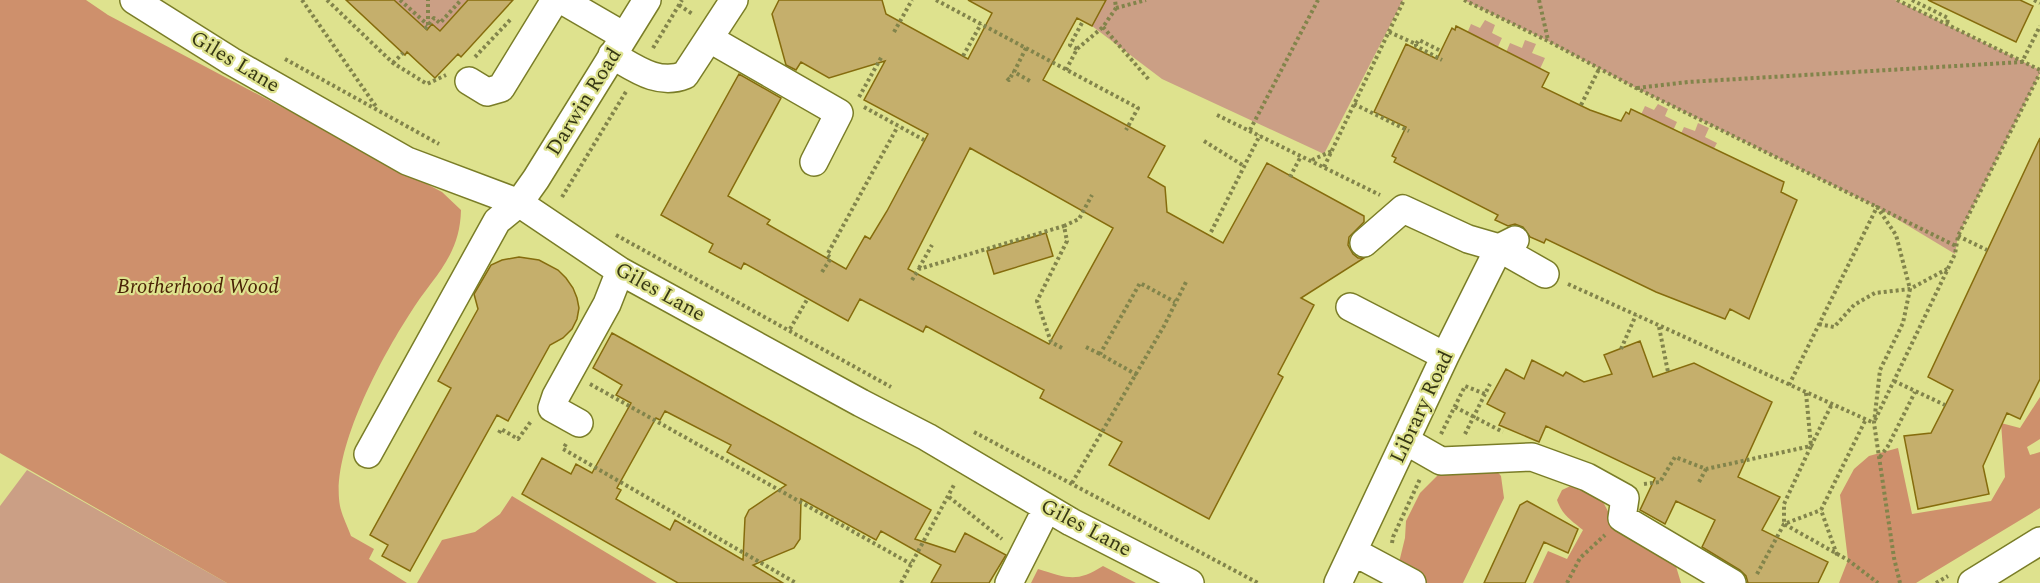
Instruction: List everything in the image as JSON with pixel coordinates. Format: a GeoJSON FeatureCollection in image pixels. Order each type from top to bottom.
{"type":"FeatureCollection","features":[{"type":"Feature","properties":{"kind":"street","name":"Giles Lane"},"geometry":{"type":"LineString","coordinates":[[134,0],[231,61],[407,161],[519,203],[620,271],[927,437],[1047,508],[1190,583]]}},
{"type":"Feature","properties":{"kind":"street"},"geometry":{"type":"LineString","coordinates":[[466,70],[487,92],[501,88],[555,0]]}},
{"type":"Feature","properties":{"kind":"street"},"geometry":{"type":"LineString","coordinates":[[562,0],[618,46],[639,70],[657,78],[669,80],[685,75],[734,0]]}},
{"type":"Feature","properties":{"kind":"street","name":"Darwin Road"},"geometry":{"type":"LineString","coordinates":[[369,454],[497,221],[519,203],[536,179],[646,0]]}},
{"type":"Feature","properties":{"kind":"street"},"geometry":{"type":"LineString","coordinates":[[710,39],[839,113],[814,162]]}},
{"type":"Feature","properties":{"kind":"street"},"geometry":{"type":"LineString","coordinates":[[1364,243],[1403,209],[1467,239],[1507,244],[1545,274]]}},
{"type":"Feature","properties":{"kind":"street","name":"Library Road"},"geometry":{"type":"LineString","coordinates":[[1338,583],[1445,356],[1507,244]]}},
{"type":"Feature","properties":{"kind":"street"},"geometry":{"type":"LineString","coordinates":[[579,423],[552,408],[556,396],[607,304],[620,271]]}},
{"type":"Feature","properties":{"kind":"street"},"geometry":{"type":"LineString","coordinates":[[1350,307],[1445,356]]}},
{"type":"Feature","properties":{"kind":"street"},"geometry":{"type":"LineString","coordinates":[[1406,441],[1441,461],[1532,458],[1587,477],[1625,498],[1622,518],[1732,583]]}},
{"type":"Feature","properties":{"kind":"street"},"geometry":{"type":"LineString","coordinates":[[1009,583],[1047,508]]}},
{"type":"Feature","properties":{"kind":"street"},"geometry":{"type":"LineString","coordinates":[[1972,583],[2040,541]]}},
{"type":"Feature","properties":{"kind":"street"},"geometry":{"type":"LineString","coordinates":[[1354,552],[1412,583]]}},
{"type":"Feature","properties":{"kind":"path"},"geometry":{"type":"LineString","coordinates":[[302,0],[378,110]]}},
{"type":"Feature","properties":{"kind":"path"},"geometry":{"type":"LineString","coordinates":[[327,0],[393,63],[427,84],[466,70],[514,16]]}},
{"type":"Feature","properties":{"kind":"path"},"geometry":{"type":"LineString","coordinates":[[400,0],[426,27]]}},
{"type":"Feature","properties":{"kind":"path"},"geometry":{"type":"LineString","coordinates":[[426,27],[428,0]]}},
{"type":"Feature","properties":{"kind":"path"},"geometry":{"type":"LineString","coordinates":[[426,27],[434,18],[440,23],[461,0]]}},
{"type":"Feature","properties":{"kind":"path"},"geometry":{"type":"LineString","coordinates":[[566,207],[562,197],[682,0]]}},
{"type":"Feature","properties":{"kind":"path"},"geometry":{"type":"LineString","coordinates":[[894,32],[912,0]]}},
{"type":"Feature","properties":{"kind":"path"},"geometry":{"type":"LineString","coordinates":[[936,0],[1138,108],[1126,130]]}},
{"type":"Feature","properties":{"kind":"path"},"geometry":{"type":"LineString","coordinates":[[1115,0],[1116,8]]}},
{"type":"Feature","properties":{"kind":"path"},"geometry":{"type":"LineString","coordinates":[[1066,70],[1077,49],[1103,27],[1116,8],[1146,0]]}},
{"type":"Feature","properties":{"kind":"path"},"geometry":{"type":"LineString","coordinates":[[1250,130],[1318,0]]}},
{"type":"Feature","properties":{"kind":"path"},"geometry":{"type":"LineString","coordinates":[[1324,167],[1404,0]]}},
{"type":"Feature","properties":{"kind":"path"},"geometry":{"type":"LineString","coordinates":[[1464,0],[1956,246]]}},
{"type":"Feature","properties":{"kind":"path"},"geometry":{"type":"LineString","coordinates":[[1539,0],[1548,41]]}},
{"type":"Feature","properties":{"kind":"path"},"geometry":{"type":"LineString","coordinates":[[1874,423],[1948,268],[1958,236],[2040,71],[1897,0]]}},
{"type":"Feature","properties":{"kind":"path"},"geometry":{"type":"LineString","coordinates":[[1912,0],[1948,18],[1947,25]]}},
{"type":"Feature","properties":{"kind":"path"},"geometry":{"type":"LineString","coordinates":[[2034,0],[2040,3]]}},
{"type":"Feature","properties":{"kind":"path"},"geometry":{"type":"LineString","coordinates":[[1077,49],[1070,45],[1083,21]]}},
{"type":"Feature","properties":{"kind":"path"},"geometry":{"type":"LineString","coordinates":[[963,56],[981,24]]}},
{"type":"Feature","properties":{"kind":"path"},"geometry":{"type":"LineString","coordinates":[[2022,62],[2040,26]]}},
{"type":"Feature","properties":{"kind":"path"},"geometry":{"type":"LineString","coordinates":[[1103,27],[1150,81]]}},
{"type":"Feature","properties":{"kind":"path"},"geometry":{"type":"LineString","coordinates":[[1389,32],[1416,44],[1442,60]]}},
{"type":"Feature","properties":{"kind":"path"},"geometry":{"type":"LineString","coordinates":[[1416,44],[1419,40],[1441,51]]}},
{"type":"Feature","properties":{"kind":"path"},"geometry":{"type":"LineString","coordinates":[[1007,78],[1009,80],[1026,48]]}},
{"type":"Feature","properties":{"kind":"path"},"geometry":{"type":"LineString","coordinates":[[393,63],[403,53]]}},
{"type":"Feature","properties":{"kind":"path"},"geometry":{"type":"LineString","coordinates":[[278,55],[440,144]]}},
{"type":"Feature","properties":{"kind":"path"},"geometry":{"type":"LineString","coordinates":[[856,103],[882,56]]}},
{"type":"Feature","properties":{"kind":"path"},"geometry":{"type":"LineString","coordinates":[[1636,88],[1688,82],[2022,62]]}},
{"type":"Feature","properties":{"kind":"path"},"geometry":{"type":"LineString","coordinates":[[1581,105],[1599,69]]}},
{"type":"Feature","properties":{"kind":"path"},"geometry":{"type":"LineString","coordinates":[[1014,72],[1030,81]]}},
{"type":"Feature","properties":{"kind":"path"},"geometry":{"type":"LineString","coordinates":[[1354,104],[1408,131]]}},
{"type":"Feature","properties":{"kind":"path"},"geometry":{"type":"LineString","coordinates":[[1217,115],[1389,200]]}},
{"type":"Feature","properties":{"kind":"path"},"geometry":{"type":"LineString","coordinates":[[822,272],[831,258],[826,255],[898,126]]}},
{"type":"Feature","properties":{"kind":"path"},"geometry":{"type":"LineString","coordinates":[[1211,232],[1260,135]]}},
{"type":"Feature","properties":{"kind":"path"},"geometry":{"type":"LineString","coordinates":[[1204,141],[1244,166]]}},
{"type":"Feature","properties":{"kind":"path"},"geometry":{"type":"LineString","coordinates":[[1311,160],[1332,151]]}},
{"type":"Feature","properties":{"kind":"path"},"geometry":{"type":"LineString","coordinates":[[1290,177],[1301,156]]}},
{"type":"Feature","properties":{"kind":"path"},"geometry":{"type":"LineString","coordinates":[[919,269],[1064,226],[1079,219],[1092,195]]}},
{"type":"Feature","properties":{"kind":"path"},"geometry":{"type":"LineString","coordinates":[[1877,207],[1896,235],[1910,289],[1903,324],[1880,370],[1874,423],[1894,558],[1900,583]]}},
{"type":"Feature","properties":{"kind":"path"},"geometry":{"type":"LineString","coordinates":[[1789,386],[1877,207]]}},
{"type":"Feature","properties":{"kind":"path"},"geometry":{"type":"LineString","coordinates":[[1062,348],[1051,342],[1037,301],[1067,241],[1064,226]]}},
{"type":"Feature","properties":{"kind":"path"},"geometry":{"type":"LineString","coordinates":[[607,229],[899,391]]}},
{"type":"Feature","properties":{"kind":"path"},"geometry":{"type":"LineString","coordinates":[[1958,236],[1987,250]]}},
{"type":"Feature","properties":{"kind":"path"},"geometry":{"type":"LineString","coordinates":[[912,280],[932,245]]}},
{"type":"Feature","properties":{"kind":"path"},"geometry":{"type":"LineString","coordinates":[[1819,324],[1834,327],[1854,305],[1875,293],[1910,289],[1948,268]]}},
{"type":"Feature","properties":{"kind":"path"},"geometry":{"type":"LineString","coordinates":[[1545,274],[1874,423]]}},
{"type":"Feature","properties":{"kind":"path"},"geometry":{"type":"LineString","coordinates":[[1072,483],[1137,375],[1186,282]]}},
{"type":"Feature","properties":{"kind":"path"},"geometry":{"type":"LineString","coordinates":[[1100,354],[1140,283],[1175,302]]}},
{"type":"Feature","properties":{"kind":"path"},"geometry":{"type":"LineString","coordinates":[[790,330],[808,298]]}},
{"type":"Feature","properties":{"kind":"path"},"geometry":{"type":"LineString","coordinates":[[1621,349],[1636,315]]}},
{"type":"Feature","properties":{"kind":"path"},"geometry":{"type":"LineString","coordinates":[[1659,326],[1668,372]]}},
{"type":"Feature","properties":{"kind":"path"},"geometry":{"type":"LineString","coordinates":[[1086,347],[1137,375]]}},
{"type":"Feature","properties":{"kind":"path"},"geometry":{"type":"LineString","coordinates":[[570,371],[600,391],[911,564]]}},
{"type":"Feature","properties":{"kind":"path"},"geometry":{"type":"LineString","coordinates":[[1894,381],[1945,405]]}},
{"type":"Feature","properties":{"kind":"path"},"geometry":{"type":"LineString","coordinates":[[1806,392],[1811,446]]}},
{"type":"Feature","properties":{"kind":"path"},"geometry":{"type":"LineString","coordinates":[[1880,458],[1915,392]]}},
{"type":"Feature","properties":{"kind":"path"},"geometry":{"type":"LineString","coordinates":[[1452,460],[1485,394]]}},
{"type":"Feature","properties":{"kind":"path"},"geometry":{"type":"LineString","coordinates":[[1752,583],[1784,524],[1784,504],[1832,404]]}},
{"type":"Feature","properties":{"kind":"path"},"geometry":{"type":"LineString","coordinates":[[1784,524],[1821,510],[1866,419]]}},
{"type":"Feature","properties":{"kind":"path"},"geometry":{"type":"LineString","coordinates":[[579,423],[563,449],[796,583]]}},
{"type":"Feature","properties":{"kind":"path"},"geometry":{"type":"LineString","coordinates":[[498,434],[501,429],[518,439]]}},
{"type":"Feature","properties":{"kind":"path"},"geometry":{"type":"LineString","coordinates":[[969,430],[1258,583]]}},
{"type":"Feature","properties":{"kind":"path"},"geometry":{"type":"LineString","coordinates":[[1643,484],[1660,482],[1675,457],[1706,469],[1811,446]]}},
{"type":"Feature","properties":{"kind":"path"},"geometry":{"type":"LineString","coordinates":[[1699,482],[1706,469]]}},
{"type":"Feature","properties":{"kind":"path"},"geometry":{"type":"LineString","coordinates":[[901,583],[958,477]]}},
{"type":"Feature","properties":{"kind":"path"},"geometry":{"type":"LineString","coordinates":[[949,497],[1022,556]]}},
{"type":"Feature","properties":{"kind":"path"},"geometry":{"type":"LineString","coordinates":[[1821,510],[1837,555]]}},
{"type":"Feature","properties":{"kind":"path"},"geometry":{"type":"LineString","coordinates":[[1567,583],[1580,558],[1622,518]]}},
{"type":"Feature","properties":{"kind":"path"},"geometry":{"type":"LineString","coordinates":[[1784,524],[1848,560],[1878,583]]}},
{"type":"Feature","properties":{"kind":"shaded area"},"geometry":{"type":"Polygon","coordinates":[[[394,0],[468,0],[440,31],[432,24],[427,30],[394,0]]]}},
{"type":"Feature","properties":{"kind":"shaded area"},"geometry":{"type":"Polygon","coordinates":[[[1098,0],[1403,0],[1324,154],[1162,79],[1092,26],[1098,0]]]}},
{"type":"Feature","properties":{"kind":"shaded area"},"geometry":{"type":"Polygon","coordinates":[[[1464,0],[1895,0],[2040,70],[2040,73],[1958,236],[1955,254],[1877,207],[1464,0]]]}},
{"type":"Feature","properties":{"kind":"shaded area"},"geometry":{"type":"Polygon","coordinates":[[[1485,20],[1495,25],[1492,33],[1502,38],[1496,51],[1485,45],[1487,41],[1479,37],[1466,36],[1471,24],[1480,28],[1485,20]]]}},
{"type":"Feature","properties":{"kind":"shaded area"},"geometry":{"type":"Polygon","coordinates":[[[1525,40],[1536,44],[1532,53],[1545,58],[1539,71],[1525,65],[1526,61],[1505,55],[1510,43],[1522,48],[1525,40]]]}},
{"type":"Feature","properties":{"kind":"shaded area"},"geometry":{"type":"Polygon","coordinates":[[[1658,104],[1668,109],[1665,116],[1677,122],[1671,135],[1639,119],[1645,106],[1654,110],[1658,104]]]}},
{"type":"Feature","properties":{"kind":"shaded area"},"geometry":{"type":"Polygon","coordinates":[[[1698,123],[1709,128],[1705,137],[1717,143],[1710,156],[1678,140],[1684,127],[1695,131],[1698,123]]]}},
{"type":"Feature","properties":{"kind":"shaded area"},"geometry":{"type":"Polygon","coordinates":[[[27,470],[227,583],[0,583],[0,506],[27,470]]]}},
{"type":"Feature","properties":{"kind":"green space","name":"Brotherhood Wood"},"geometry":{"type":"Polygon","coordinates":[[[0,0],[86,0],[108,15],[442,192],[461,210],[456,241],[450,254],[385,356],[360,408],[342,460],[339,484],[340,506],[351,536],[374,549],[369,559],[407,583],[227,583],[0,453],[0,0]]]}},
{"type":"Feature","properties":{"kind":"green space"},"geometry":{"type":"Polygon","coordinates":[[[2040,397],[2040,439],[2027,447],[2030,455],[2040,452],[2040,508],[1916,583],[1839,583],[1848,560],[1840,495],[1854,469],[1869,456],[1898,448],[1912,514],[1991,501],[2005,477],[2001,423],[2020,428],[2040,397]]]}},
{"type":"Feature","properties":{"kind":"green space"},"geometry":{"type":"Polygon","coordinates":[[[1449,467],[1495,469],[1501,476],[1504,498],[1463,583],[1394,583],[1405,538],[1406,521],[1420,493],[1449,467]]]}},
{"type":"Feature","properties":{"kind":"green space"},"geometry":{"type":"Polygon","coordinates":[[[1577,483],[1600,496],[1612,519],[1675,563],[1681,583],[1533,583],[1548,551],[1567,559],[1583,530],[1571,521],[1557,500],[1562,490],[1577,483]]]}},
{"type":"Feature","properties":{"kind":"green space"},"geometry":{"type":"Polygon","coordinates":[[[512,496],[657,583],[417,583],[442,540],[475,532],[500,514],[512,496]]]}},
{"type":"Feature","properties":{"kind":"green space"},"geometry":{"type":"Polygon","coordinates":[[[1103,566],[1136,583],[1031,583],[1038,569],[1057,575],[1078,577],[1103,566]]]}},
{"type":"Feature","properties":{"kind":"building"},"geometry":{"type":"Polygon","coordinates":[[[346,0],[394,0],[427,30],[432,24],[440,31],[468,0],[513,0],[461,57],[458,54],[435,78],[407,52],[405,55],[346,0]]]}},
{"type":"Feature","properties":{"kind":"building"},"geometry":{"type":"Polygon","coordinates":[[[779,0],[882,0],[886,14],[968,59],[992,13],[968,0],[1106,0],[1092,26],[1077,18],[1043,80],[1165,146],[1148,177],[1165,187],[1167,212],[1223,243],[1267,163],[1364,216],[1364,222],[1349,237],[1348,245],[1353,254],[1358,258],[1364,258],[1301,298],[1314,305],[1278,374],[1283,377],[1209,519],[1109,465],[1122,442],[1040,398],[1044,390],[926,326],[923,332],[860,299],[848,321],[744,263],[741,269],[709,252],[713,244],[661,215],[739,74],[781,98],[728,196],[770,220],[767,224],[846,269],[865,236],[870,239],[887,211],[928,134],[864,100],[885,61],[829,78],[801,62],[796,70],[786,65],[772,14],[779,0]],[[970,148],[908,269],[1049,344],[1113,228],[970,148]]]}},
{"type":"Feature","properties":{"kind":"building"},"geometry":{"type":"Polygon","coordinates":[[[1928,0],[2020,0],[2033,6],[2016,42],[1928,0]]]}},
{"type":"Feature","properties":{"kind":"building"},"geometry":{"type":"Polygon","coordinates":[[[1456,26],[1549,73],[1542,87],[1590,110],[1621,121],[1626,112],[1629,114],[1631,109],[1784,182],[1781,192],[1797,200],[1749,319],[1730,309],[1725,319],[1656,292],[1546,239],[1544,243],[1530,237],[1523,227],[1515,224],[1508,226],[1495,220],[1498,215],[1394,162],[1396,158],[1392,156],[1406,127],[1374,112],[1406,44],[1437,59],[1452,28],[1455,30],[1456,26]]]}},
{"type":"Feature","properties":{"kind":"building"},"geometry":{"type":"Polygon","coordinates":[[[2040,138],[2040,379],[2020,419],[2007,413],[1983,466],[1989,494],[1918,509],[1904,436],[1931,433],[1953,390],[1928,377],[2040,138]]]}},
{"type":"Feature","properties":{"kind":"building"},"geometry":{"type":"Polygon","coordinates":[[[1046,233],[1053,256],[994,274],[987,251],[1046,233]]]}},
{"type":"Feature","properties":{"kind":"building"},"geometry":{"type":"Polygon","coordinates":[[[519,257],[539,260],[558,270],[566,278],[577,298],[579,308],[577,319],[572,329],[563,338],[550,345],[508,421],[497,415],[410,571],[382,556],[388,545],[370,535],[451,388],[438,381],[478,309],[474,294],[491,265],[519,257]]]}},
{"type":"Feature","properties":{"kind":"building"},"geometry":{"type":"Polygon","coordinates":[[[612,333],[931,510],[915,539],[955,552],[965,533],[1006,555],[989,583],[931,583],[941,565],[881,531],[876,540],[801,499],[800,539],[794,548],[753,565],[783,583],[678,583],[522,494],[542,458],[571,474],[576,464],[592,473],[631,403],[616,395],[622,385],[593,368],[612,333]],[[665,411],[660,420],[656,418],[617,488],[621,490],[616,499],[670,530],[675,520],[743,560],[745,518],[749,510],[786,485],[727,452],[731,445],[665,411]]]}},
{"type":"Feature","properties":{"kind":"building"},"geometry":{"type":"Polygon","coordinates":[[[1640,341],[1653,377],[1694,363],[1772,402],[1738,477],[1780,497],[1762,530],[1828,562],[1818,583],[1748,583],[1746,576],[1740,570],[1702,547],[1715,520],[1676,501],[1665,524],[1640,510],[1655,478],[1546,426],[1539,442],[1499,425],[1505,413],[1487,404],[1506,369],[1524,379],[1532,360],[1563,376],[1566,372],[1584,382],[1612,374],[1604,355],[1640,341]]]}},
{"type":"Feature","properties":{"kind":"building"},"geometry":{"type":"Polygon","coordinates":[[[1527,501],[1578,529],[1568,553],[1544,542],[1525,583],[1484,583],[1520,505],[1527,501]]]}}]}
